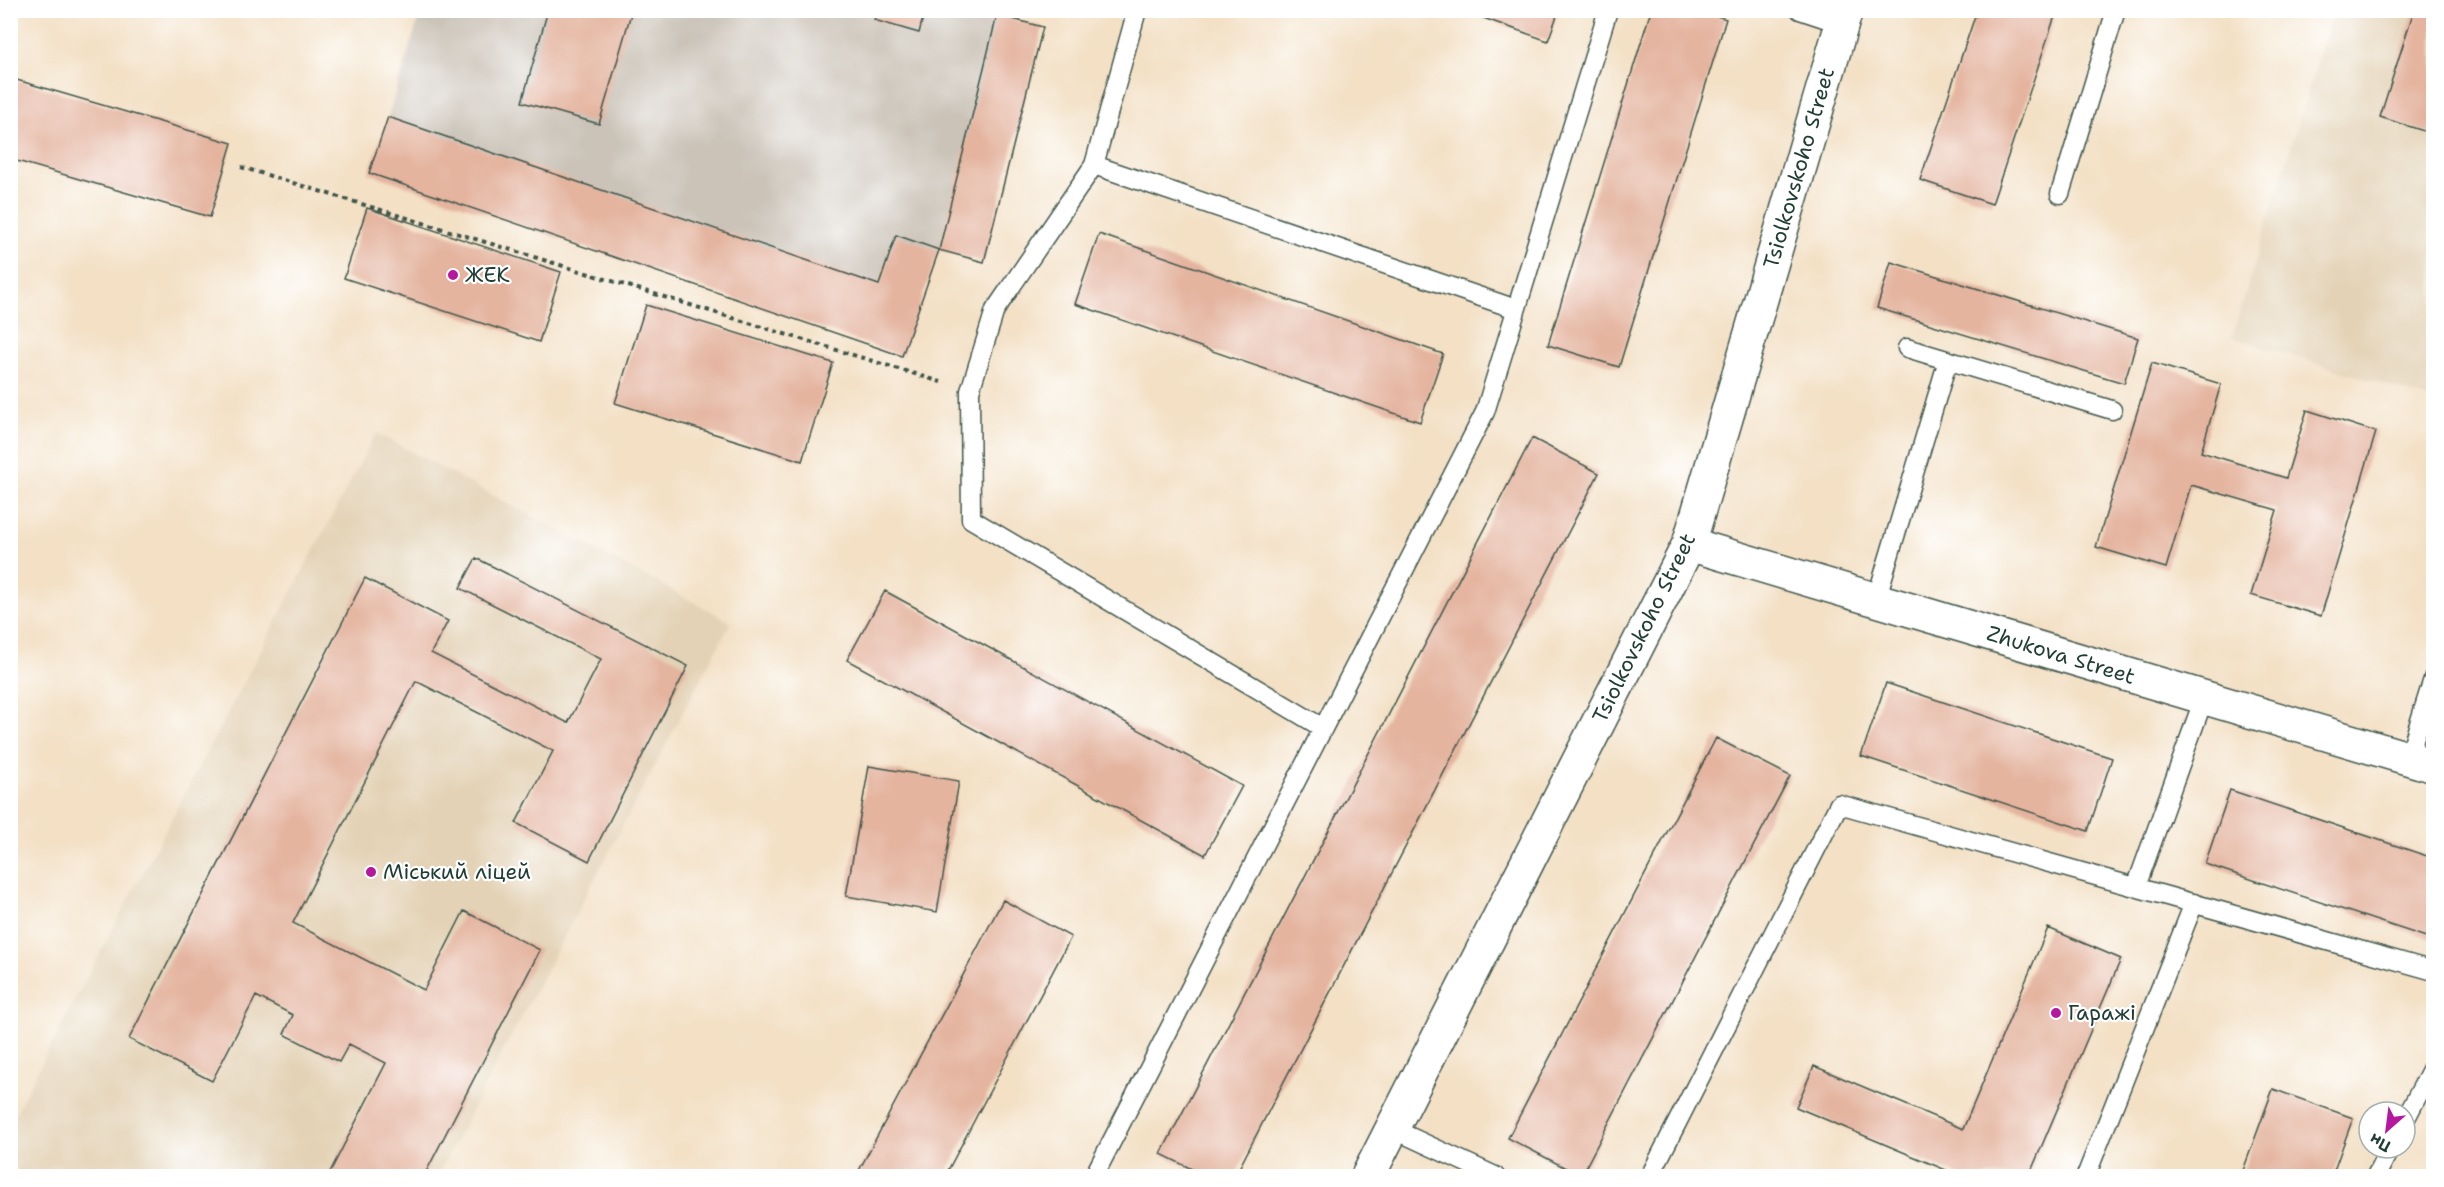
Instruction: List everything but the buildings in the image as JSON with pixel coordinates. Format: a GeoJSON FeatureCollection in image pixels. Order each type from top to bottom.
{"type":"FeatureCollection","features":[{"type":"Feature","properties":{"kind":"street","name":"Tsiolkovskoho Street"},"geometry":{"type":"LineString","coordinates":[[1368,1176],[1689,544],[1844,17]]}},
{"type":"Feature","properties":{"kind":"street","name":"Zhukova Street"},"geometry":{"type":"LineString","coordinates":[[1689,544],[2421,763]]}},
{"type":"Feature","properties":{"kind":"lane"},"geometry":{"type":"LineString","coordinates":[[1137,10],[1094,165],[995,310],[970,391],[971,519],[1323,728]]}},
{"type":"Feature","properties":{"kind":"lane"},"geometry":{"type":"LineString","coordinates":[[1099,1175],[1485,411],[1608,10]]}},
{"type":"Feature","properties":{"kind":"lane"},"geometry":{"type":"LineString","coordinates":[[1800,10],[1844,17]]}},
{"type":"Feature","properties":{"kind":"lane"},"geometry":{"type":"LineString","coordinates":[[2060,194],[2116,10]]}},
{"type":"Feature","properties":{"kind":"lane"},"geometry":{"type":"LineString","coordinates":[[1094,165],[1516,309]]}},
{"type":"Feature","properties":{"kind":"lane"},"geometry":{"type":"LineString","coordinates":[[1907,348],[2112,410]]}},
{"type":"Feature","properties":{"kind":"lane"},"geometry":{"type":"LineString","coordinates":[[1876,600],[1948,360]]}},
{"type":"Feature","properties":{"kind":"lane"},"geometry":{"type":"LineString","coordinates":[[2421,763],[2433,676]]}},
{"type":"Feature","properties":{"kind":"lane"},"geometry":{"type":"LineString","coordinates":[[2136,888],[2204,698]]}},
{"type":"Feature","properties":{"kind":"lane"},"geometry":{"type":"LineString","coordinates":[[1650,1176],[1839,804],[2433,971]]}},
{"type":"Feature","properties":{"kind":"lane"},"geometry":{"type":"LineString","coordinates":[[2086,1176],[2194,903]]}},
{"type":"Feature","properties":{"kind":"lane"},"geometry":{"type":"LineString","coordinates":[[2415,1100],[2433,1064]]}},
{"type":"Feature","properties":{"kind":"lane"},"geometry":{"type":"LineString","coordinates":[[1393,1129],[1495,1176]]}},
{"type":"Feature","properties":{"kind":"lane"},"geometry":{"type":"LineString","coordinates":[[2376,1176],[2384,1160]]}},
{"type":"Feature","properties":{"kind":"path"},"geometry":{"type":"LineString","coordinates":[[241,167],[970,391]]}},
{"type":"Feature","properties":{"kind":"shaded area"},"geometry":{"type":"Polygon","coordinates":[[[982,10],[997,15],[939,250],[896,235],[879,285],[388,117],[421,11],[982,10]]]}},
{"type":"Feature","properties":{"kind":"shaded area"},"geometry":{"type":"Polygon","coordinates":[[[2333,11],[2433,11],[2433,400],[2232,337],[2333,11]]]}},
{"type":"Feature","properties":{"kind":"shaded area","name":"Міський ліцей"},"geometry":{"type":"Polygon","coordinates":[[[376,433],[731,622],[437,1176],[11,1176],[11,1121],[376,433]]]}},
{"type":"Feature","properties":{"kind":"place","name":"ЖЕК"},"geometry":{"type":"Point","coordinates":[453,275]}},
{"type":"Feature","properties":{"kind":"place","name":"Міський ліцей"},"geometry":{"type":"Point","coordinates":[371,872]}},
{"type":"Feature","properties":{"kind":"place","name":"Гаражі"},"geometry":{"type":"Point","coordinates":[2056,1013]}}]}
